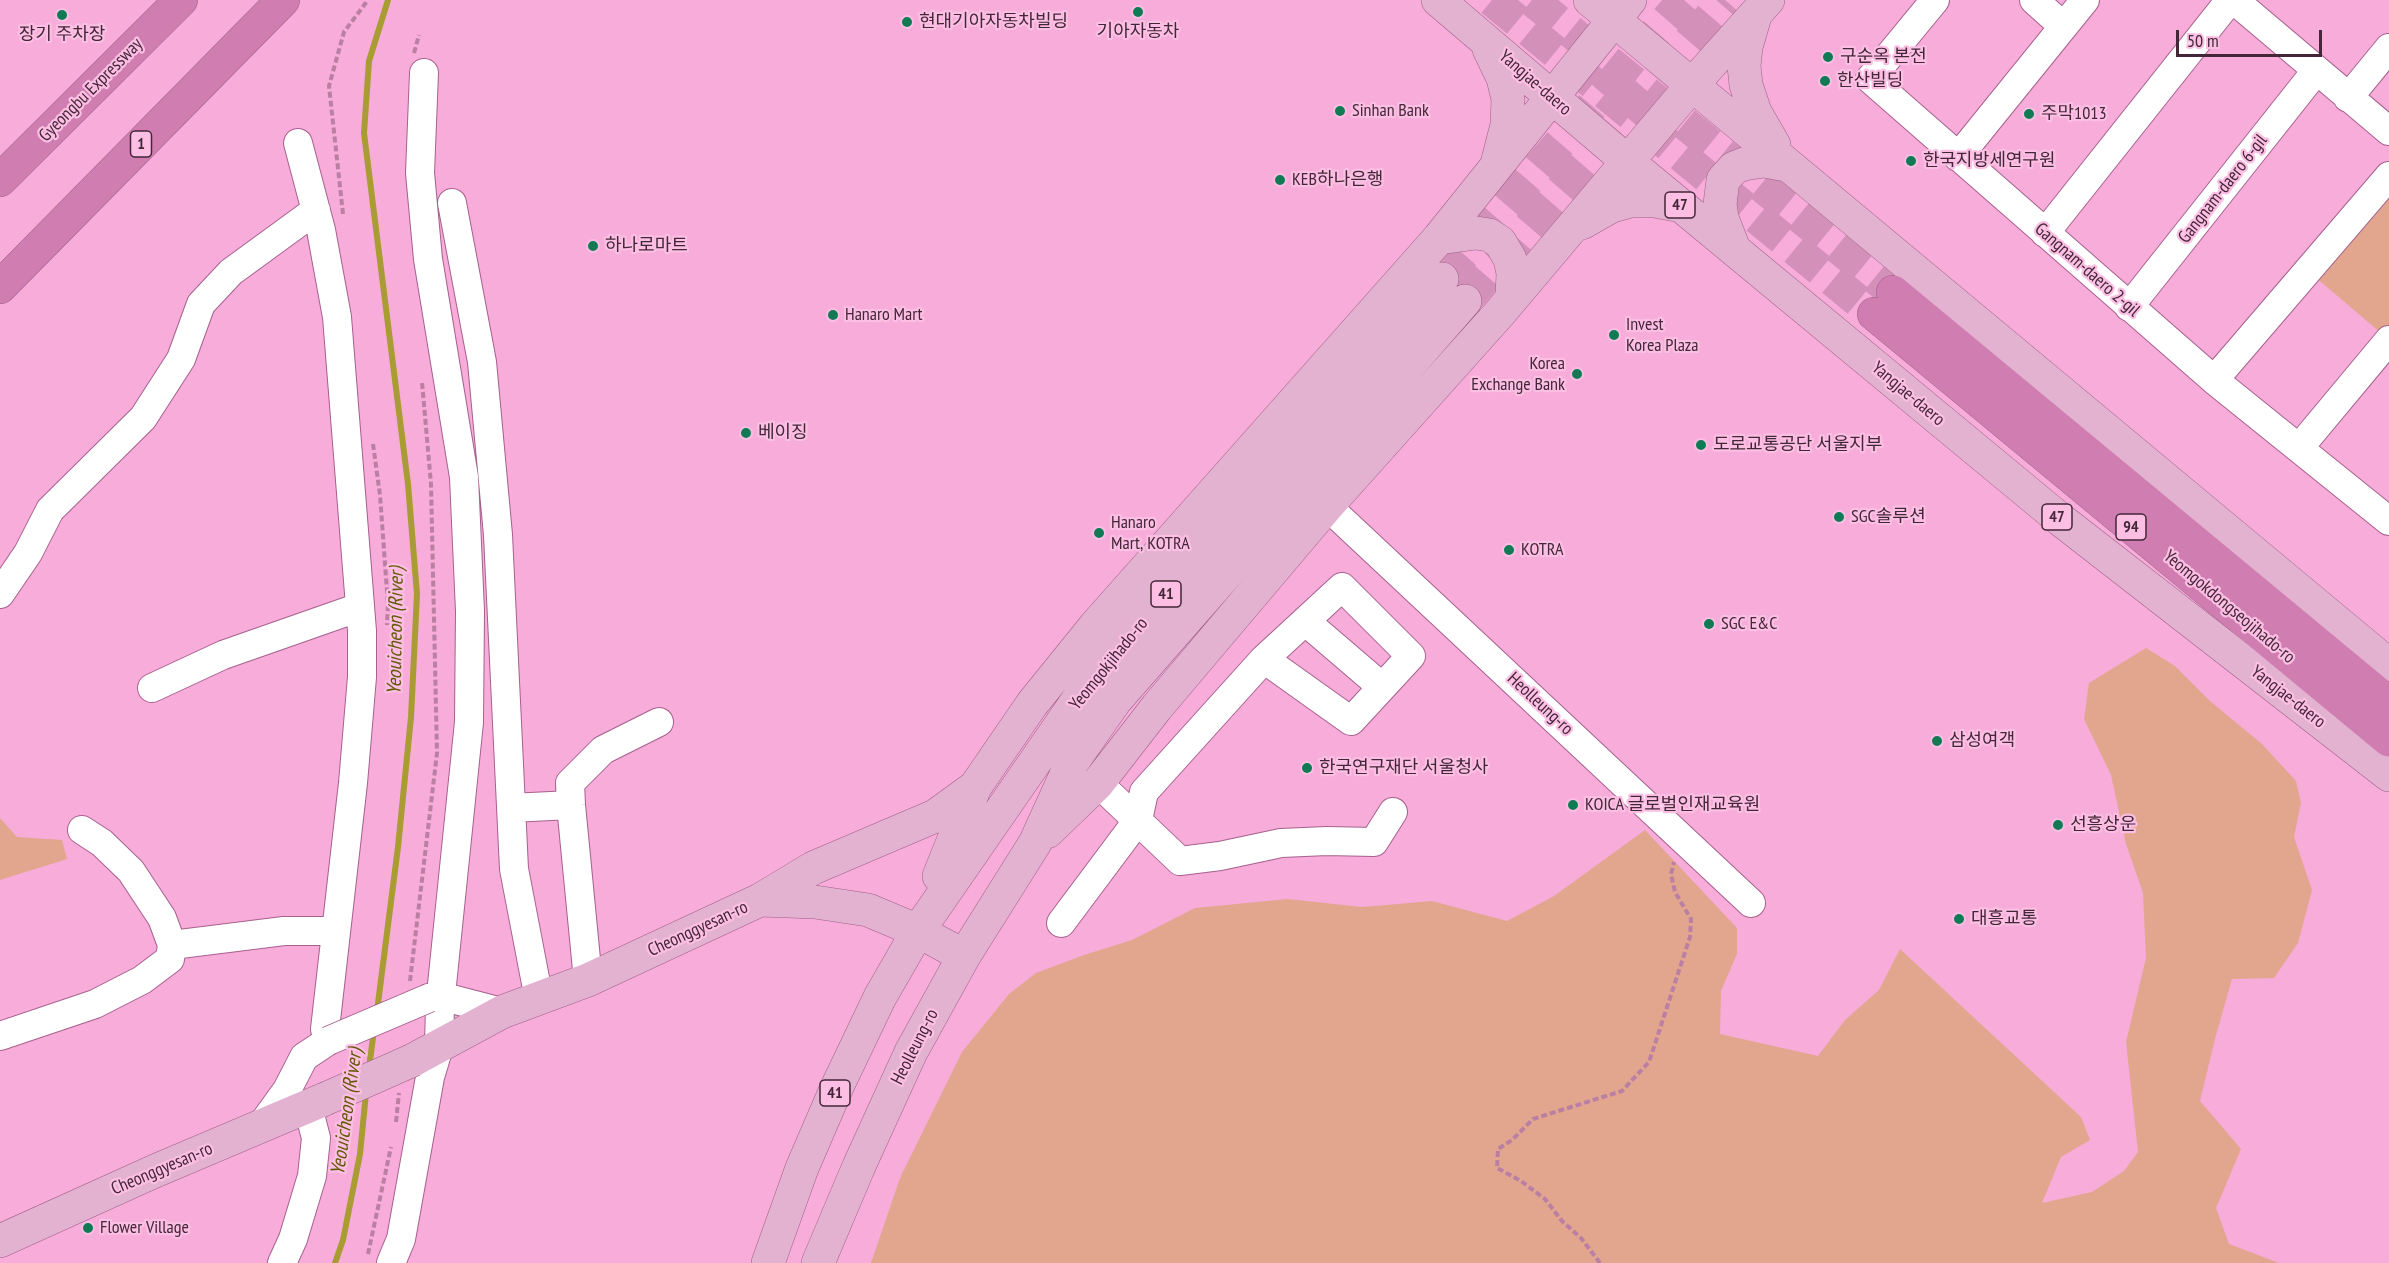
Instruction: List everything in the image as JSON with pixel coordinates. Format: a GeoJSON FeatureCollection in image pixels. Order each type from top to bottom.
{"type":"FeatureCollection","features":[{"type":"Feature","properties":{"kind":"highway","name":"Gyeongbu Expressway"},"geometry":{"type":"LineString","coordinates":[[0,180],[181,0]]}},
{"type":"Feature","properties":{"kind":"highway","name":"1"},"geometry":{"type":"LineString","coordinates":[[0,287],[283,0]]}},
{"type":"Feature","properties":{"kind":"highway","name":"Yeomgokdongseojihado-ro"},"geometry":{"type":"LineString","coordinates":[[2389,703],[1884,303],[2389,740]]}},
{"type":"Feature","properties":{"kind":"main road","name":"Yangjae-daero"},"geometry":{"type":"LineString","coordinates":[[1438,0],[1628,161],[2061,520],[2389,775]]}},
{"type":"Feature","properties":{"kind":"main road"},"geometry":{"type":"LineString","coordinates":[[1035,843],[1098,783],[1157,707],[1327,506],[1512,298],[1762,6]]}},
{"type":"Feature","properties":{"kind":"main road"},"geometry":{"type":"LineString","coordinates":[[1762,6],[1746,47],[1744,66],[1746,84],[1760,122],[1786,165]]}},
{"type":"Feature","properties":{"kind":"main road"},"geometry":{"type":"LineString","coordinates":[[918,931],[975,788],[1032,704],[1095,626],[1491,175],[1553,98],[1612,7],[1692,85],[1786,165],[2389,665]]}},
{"type":"Feature","properties":{"kind":"main road"},"geometry":{"type":"LineString","coordinates":[[1480,35],[1503,78],[1508,99],[1505,138],[1491,175]]}},
{"type":"Feature","properties":{"kind":"main road"},"geometry":{"type":"LineString","coordinates":[[1734,249],[1722,218],[1720,204],[1723,180],[1734,168],[1744,164],[1764,161],[1786,165]]}},
{"type":"Feature","properties":{"kind":"main road"},"geometry":{"type":"LineString","coordinates":[[1562,239],[1591,217],[1620,203],[1655,201],[1682,206]]}},
{"type":"Feature","properties":{"kind":"main road"},"geometry":{"type":"LineString","coordinates":[[1438,238],[1476,233],[1500,242],[1510,259],[1513,273],[1512,298]]}},
{"type":"Feature","properties":{"kind":"main road","name":"Yeomgokjihado-ro"},"geometry":{"type":"LineString","coordinates":[[918,931],[1093,678],[1454,290],[1115,701],[1071,764],[1035,843]]}},
{"type":"Feature","properties":{"kind":"main road"},"geometry":{"type":"LineString","coordinates":[[760,900],[813,868],[935,816],[975,788]]}},
{"type":"Feature","properties":{"kind":"main road","name":"Heolleung-ro"},"geometry":{"type":"LineString","coordinates":[[818,1263],[911,1052],[964,956],[1035,843]]}},
{"type":"Feature","properties":{"kind":"main road","name":"Cheonggyesan-ro"},"geometry":{"type":"LineString","coordinates":[[0,1241],[155,1170],[418,1063],[502,1012],[588,980],[760,900],[815,902],[868,910],[918,931],[964,956]]}},
{"type":"Feature","properties":{"kind":"main road","name":"41"},"geometry":{"type":"LineString","coordinates":[[768,1263],[802,1168],[837,1087],[880,997],[918,931]]}},
{"type":"Feature","properties":{"kind":"street","name":"Gangnam-daero 2-gil"},"geometry":{"type":"LineString","coordinates":[[1935,0],[1870,79],[2214,380],[2387,515]]}},
{"type":"Feature","properties":{"kind":"street"},"geometry":{"type":"LineString","coordinates":[[2034,0],[2063,26]]}},
{"type":"Feature","properties":{"kind":"street"},"geometry":{"type":"LineString","coordinates":[[1958,157],[2085,0]]}},
{"type":"Feature","properties":{"kind":"street"},"geometry":{"type":"LineString","coordinates":[[2045,233],[2241,1],[2316,71],[2389,131]]}},
{"type":"Feature","properties":{"kind":"street"},"geometry":{"type":"LineString","coordinates":[[2348,98],[2389,48]]}},
{"type":"Feature","properties":{"kind":"street"},"geometry":{"type":"LineString","coordinates":[[379,1262],[401,1239],[430,1077],[418,1063],[469,722],[470,611],[464,477],[428,259],[420,173],[418,65]]}},
{"type":"Feature","properties":{"kind":"street","name":"Gangnam-daero 6-gil"},"geometry":{"type":"LineString","coordinates":[[2130,307],[2316,71]]}},
{"type":"Feature","properties":{"kind":"street"},"geometry":{"type":"LineString","coordinates":[[297,143],[316,210],[337,316],[360,607],[362,677],[325,1029],[328,1041]]}},
{"type":"Feature","properties":{"kind":"street"},"geometry":{"type":"LineString","coordinates":[[2214,380],[2389,176]]}},
{"type":"Feature","properties":{"kind":"street"},"geometry":{"type":"LineString","coordinates":[[452,203],[482,362],[496,514],[514,869],[539,999]]}},
{"type":"Feature","properties":{"kind":"street"},"geometry":{"type":"LineString","coordinates":[[0,594],[28,553],[50,510],[143,418],[181,359],[201,304],[231,272],[316,210]]}},
{"type":"Feature","properties":{"kind":"street"},"geometry":{"type":"LineString","coordinates":[[2299,448],[2389,340]]}},
{"type":"Feature","properties":{"kind":"street","name":"Heolleung-ro"},"geometry":{"type":"LineString","coordinates":[[1327,506],[1751,903]]}},
{"type":"Feature","properties":{"kind":"street"},"geometry":{"type":"LineString","coordinates":[[1062,923],[1138,820],[1144,792],[1264,659],[1342,587],[1411,656],[1351,721],[1264,659]]}},
{"type":"Feature","properties":{"kind":"street"},"geometry":{"type":"LineString","coordinates":[[152,688],[223,655],[360,607]]}},
{"type":"Feature","properties":{"kind":"street"},"geometry":{"type":"LineString","coordinates":[[1305,621],[1382,687]]}},
{"type":"Feature","properties":{"kind":"street"},"geometry":{"type":"LineString","coordinates":[[588,980],[570,783],[603,750],[659,722]]}},
{"type":"Feature","properties":{"kind":"street"},"geometry":{"type":"LineString","coordinates":[[1098,783],[1180,861],[1220,856],[1281,843],[1327,840],[1374,842],[1393,812]]}},
{"type":"Feature","properties":{"kind":"street"},"geometry":{"type":"LineString","coordinates":[[511,808],[571,805]]}},
{"type":"Feature","properties":{"kind":"street"},"geometry":{"type":"LineString","coordinates":[[0,1036],[95,1004],[142,980],[170,959],[172,945],[162,918],[131,871],[102,843],[82,830]]}},
{"type":"Feature","properties":{"kind":"street"},"geometry":{"type":"LineString","coordinates":[[172,945],[284,931],[336,931]]}},
{"type":"Feature","properties":{"kind":"street"},"geometry":{"type":"LineString","coordinates":[[261,1126],[287,1090],[304,1057],[328,1041],[427,992],[502,1012]]}},
{"type":"Feature","properties":{"kind":"street"},"geometry":{"type":"LineString","coordinates":[[282,1263],[293,1239],[312,1176],[316,1138],[316,1103]]}},
{"type":"Feature","properties":{"kind":"path"},"geometry":{"type":"LineString","coordinates":[[418,65],[419,35]]}},
{"type":"Feature","properties":{"kind":"path"},"geometry":{"type":"LineString","coordinates":[[422,380],[431,484],[437,753],[427,992]]}},
{"type":"Feature","properties":{"kind":"path"},"geometry":{"type":"LineString","coordinates":[[1600,1263],[1581,1238],[1562,1221],[1545,1199],[1521,1181],[1497,1168],[1498,1149],[1512,1140],[1533,1119],[1622,1091],[1649,1062],[1690,937],[1690,920],[1675,892],[1671,874],[1681,836]]}},
{"type":"Feature","properties":{"kind":"path"},"geometry":{"type":"LineString","coordinates":[[395,1130],[418,1063]]}},
{"type":"Feature","properties":{"kind":"path"},"geometry":{"type":"LineString","coordinates":[[379,1262],[393,1140]]}},
{"type":"Feature","properties":{"kind":"shaded area"},"geometry":{"type":"Polygon","coordinates":[[[2389,187],[2389,326],[2382,334],[2314,276],[2389,187]]]}},
{"type":"Feature","properties":{"kind":"shaded area"},"geometry":{"type":"Polygon","coordinates":[[[2146,648],[2175,666],[2210,701],[2262,744],[2296,781],[2301,803],[2294,837],[2312,890],[2298,943],[2274,978],[2232,979],[2200,1101],[2241,1149],[2216,1208],[2229,1244],[2279,1263],[871,1263],[900,1178],[962,1052],[1009,994],[1036,973],[1132,940],[1195,908],[1288,899],[1362,907],[1432,901],[1507,921],[1554,896],[1645,830],[1737,928],[1737,954],[1721,991],[1720,1034],[1818,1056],[1845,1020],[1879,990],[1900,949],[2081,1117],[2090,1140],[2061,1157],[2042,1203],[2092,1192],[2124,1171],[2138,1152],[2126,1042],[2146,958],[2143,893],[2126,844],[2111,775],[2084,719],[2089,683],[2146,648]]]}},
{"type":"Feature","properties":{"kind":"shaded area"},"geometry":{"type":"Polygon","coordinates":[[[0,818],[17,837],[62,840],[67,859],[0,880],[0,818]]]}},
{"type":"Feature","properties":{"kind":"waterway","name":"Yeouicheon (River)"},"geometry":{"type":"LineString","coordinates":[[377,1011],[398,847],[411,717],[417,594],[408,484],[364,133],[369,61],[388,0]]}},
{"type":"Feature","properties":{"kind":"waterway","name":"Yeouicheon (River)"},"geometry":{"type":"LineString","coordinates":[[369,1068],[374,1030]]}},
{"type":"Feature","properties":{"kind":"waterway","name":"Yeouicheon (River)"},"geometry":{"type":"LineString","coordinates":[[335,1263],[343,1240],[360,1154],[366,1093]]}},
{"type":"Feature","properties":{"kind":"tunnel"},"geometry":{"type":"LineString","coordinates":[[1492,0],[1874,314]]}},
{"type":"Feature","properties":{"kind":"tunnel"},"geometry":{"type":"LineString","coordinates":[[1532,0],[1893,292]]}},
{"type":"Feature","properties":{"kind":"tunnel"},"geometry":{"type":"LineString","coordinates":[[1442,279],[1684,0]]}},
{"type":"Feature","properties":{"kind":"tunnel"},"geometry":{"type":"LineString","coordinates":[[1465,301],[1725,0]]}},
{"type":"Feature","properties":{"kind":"place","name":"기아자동차"},"geometry":{"type":"Point","coordinates":[1138,12]}},
{"type":"Feature","properties":{"kind":"place","name":"장기 주차장"},"geometry":{"type":"Point","coordinates":[62,15]}},
{"type":"Feature","properties":{"kind":"place","name":"현대기아자동차빌딩"},"geometry":{"type":"Point","coordinates":[907,22]}},
{"type":"Feature","properties":{"kind":"place","name":"구순옥 본전"},"geometry":{"type":"Point","coordinates":[1828,57]}},
{"type":"Feature","properties":{"kind":"place","name":"한산빌딩"},"geometry":{"type":"Point","coordinates":[1825,81]}},
{"type":"Feature","properties":{"kind":"place","name":"Sinhan Bank"},"geometry":{"type":"Point","coordinates":[1340,111]}},
{"type":"Feature","properties":{"kind":"place","name":"주막1013"},"geometry":{"type":"Point","coordinates":[2029,114]}},
{"type":"Feature","properties":{"kind":"place","name":"한국지방세연구원"},"geometry":{"type":"Point","coordinates":[1911,161]}},
{"type":"Feature","properties":{"kind":"place","name":"KEB하나은행"},"geometry":{"type":"Point","coordinates":[1280,180]}},
{"type":"Feature","properties":{"kind":"place","name":"하나로마트"},"geometry":{"type":"Point","coordinates":[593,246]}},
{"type":"Feature","properties":{"kind":"place","name":"Hanaro Mart"},"geometry":{"type":"Point","coordinates":[833,315]}},
{"type":"Feature","properties":{"kind":"place","name":"Invest Korea Plaza"},"geometry":{"type":"Point","coordinates":[1614,335]}},
{"type":"Feature","properties":{"kind":"place","name":"Korea Exchange Bank"},"geometry":{"type":"Point","coordinates":[1577,374]}},
{"type":"Feature","properties":{"kind":"place","name":"베이징"},"geometry":{"type":"Point","coordinates":[746,433]}},
{"type":"Feature","properties":{"kind":"place","name":"도로교통공단 서울지부"},"geometry":{"type":"Point","coordinates":[1701,445]}},
{"type":"Feature","properties":{"kind":"place","name":"SGC솔루션"},"geometry":{"type":"Point","coordinates":[1839,517]}},
{"type":"Feature","properties":{"kind":"place","name":"Hanaro Mart, KOTRA"},"geometry":{"type":"Point","coordinates":[1099,533]}},
{"type":"Feature","properties":{"kind":"place","name":"KOTRA"},"geometry":{"type":"Point","coordinates":[1509,550]}},
{"type":"Feature","properties":{"kind":"place","name":"SGC E&C"},"geometry":{"type":"Point","coordinates":[1709,624]}},
{"type":"Feature","properties":{"kind":"place","name":"삼성여객"},"geometry":{"type":"Point","coordinates":[1937,741]}},
{"type":"Feature","properties":{"kind":"place","name":"한국연구재단 서울청사"},"geometry":{"type":"Point","coordinates":[1307,768]}},
{"type":"Feature","properties":{"kind":"place","name":"KOICA 글로벌인재교육원"},"geometry":{"type":"Point","coordinates":[1573,805]}},
{"type":"Feature","properties":{"kind":"place","name":"선흥상운"},"geometry":{"type":"Point","coordinates":[2058,825]}},
{"type":"Feature","properties":{"kind":"place","name":"대흥교통"},"geometry":{"type":"Point","coordinates":[1959,919]}},
{"type":"Feature","properties":{"kind":"place","name":"Flower Village"},"geometry":{"type":"Point","coordinates":[88,1228]}}]}
